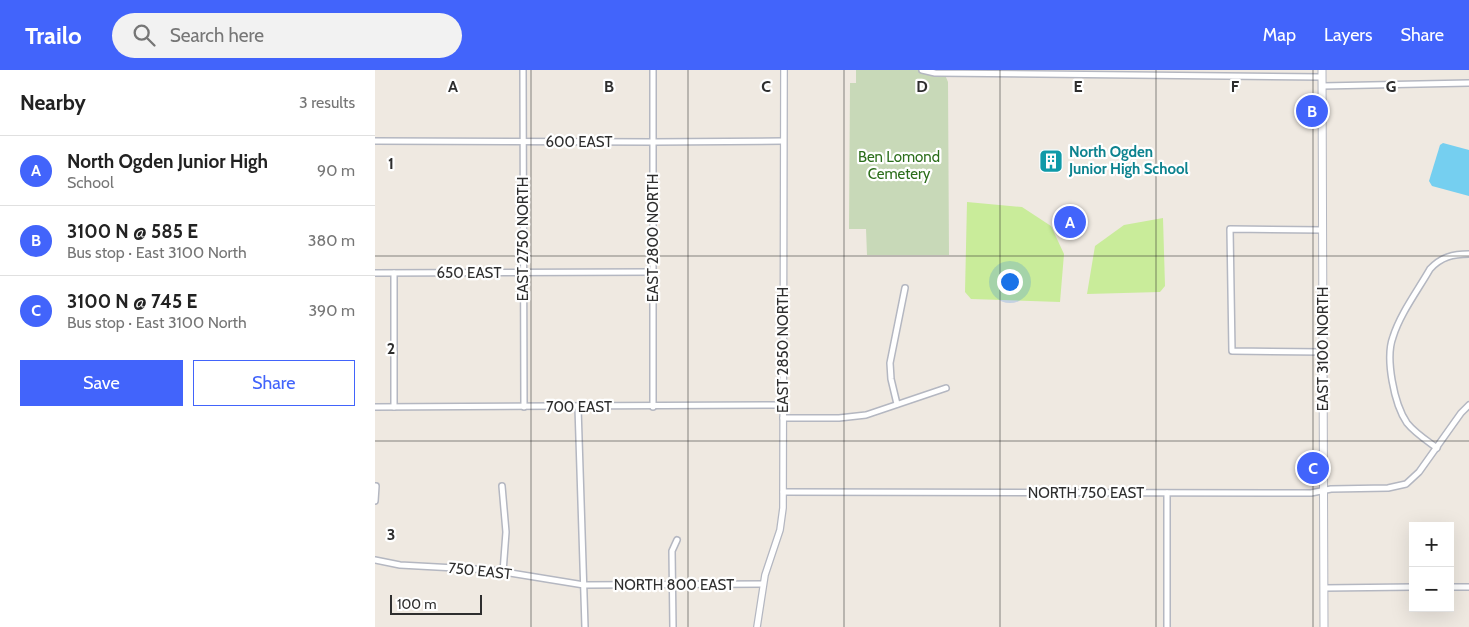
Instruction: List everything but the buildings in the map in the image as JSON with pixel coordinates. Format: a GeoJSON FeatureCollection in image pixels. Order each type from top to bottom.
{"type":"FeatureCollection","features":[{"type":"Feature","properties":{"kind":"main road","name":"EAST 3100 NORTH"},"geometry":{"type":"LineString","coordinates":[[1322,73],[1324,627]]}},
{"type":"Feature","properties":{"kind":"street","name":"EAST 2750 NORTH"},"geometry":{"type":"LineString","coordinates":[[523,70],[524,407]]}},
{"type":"Feature","properties":{"kind":"street","name":"EAST 2800 NORTH"},"geometry":{"type":"LineString","coordinates":[[653,70],[653,407]]}},
{"type":"Feature","properties":{"kind":"street","name":"EAST 2850 NORTH"},"geometry":{"type":"LineString","coordinates":[[757,627],[763,584],[782,523],[784,70]]}},
{"type":"Feature","properties":{"kind":"street"},"geometry":{"type":"LineString","coordinates":[[922,70],[935,73],[1322,73]]}},
{"type":"Feature","properties":{"kind":"street"},"geometry":{"type":"LineString","coordinates":[[1322,86],[1469,83]]}},
{"type":"Feature","properties":{"kind":"street","name":"600 EAST"},"geometry":{"type":"LineString","coordinates":[[375,141],[783,141]]}},
{"type":"Feature","properties":{"kind":"street"},"geometry":{"type":"LineString","coordinates":[[1323,230],[1230,229],[1231,351],[1323,352]]}},
{"type":"Feature","properties":{"kind":"street"},"geometry":{"type":"LineString","coordinates":[[1437,448],[1413,430],[1399,406],[1391,372],[1392,339],[1396,329],[1435,264],[1448,257],[1469,254]]}},
{"type":"Feature","properties":{"kind":"street","name":"650 EAST"},"geometry":{"type":"LineString","coordinates":[[375,273],[653,272]]}},
{"type":"Feature","properties":{"kind":"street"},"geometry":{"type":"LineString","coordinates":[[394,273],[394,407]]}},
{"type":"Feature","properties":{"kind":"street"},"geometry":{"type":"LineString","coordinates":[[897,404],[891,379],[890,363],[905,288]]}},
{"type":"Feature","properties":{"kind":"street"},"geometry":{"type":"LineString","coordinates":[[783,418],[839,418],[866,415],[946,388]]}},
{"type":"Feature","properties":{"kind":"street","name":"700 EAST"},"geometry":{"type":"LineString","coordinates":[[375,407],[783,405]]}},
{"type":"Feature","properties":{"kind":"street","name":"NORTH 750 EAST"},"geometry":{"type":"LineString","coordinates":[[783,492],[1167,493],[1323,491],[1331,489],[1388,488],[1399,486],[1413,479],[1469,405]]}},
{"type":"Feature","properties":{"kind":"street"},"geometry":{"type":"LineString","coordinates":[[578,407],[585,627]]}},
{"type":"Feature","properties":{"kind":"street"},"geometry":{"type":"LineString","coordinates":[[375,501],[376,486]]}},
{"type":"Feature","properties":{"kind":"street"},"geometry":{"type":"LineString","coordinates":[[502,486],[506,532],[503,572]]}},
{"type":"Feature","properties":{"kind":"street"},"geometry":{"type":"LineString","coordinates":[[1167,493],[1167,627]]}},
{"type":"Feature","properties":{"kind":"street"},"geometry":{"type":"LineString","coordinates":[[673,627],[672,551],[677,540]]}},
{"type":"Feature","properties":{"kind":"street","name":"750 EAST"},"geometry":{"type":"LineString","coordinates":[[375,560],[400,565],[503,572],[584,585]]}},
{"type":"Feature","properties":{"kind":"street","name":"NORTH 800 EAST"},"geometry":{"type":"LineString","coordinates":[[584,585],[763,584]]}},
{"type":"Feature","properties":{"kind":"street"},"geometry":{"type":"LineString","coordinates":[[1324,588],[1409,587]]}},
{"type":"Feature","properties":{"kind":"street"},"geometry":{"type":"LineString","coordinates":[[1454,587],[1469,587]]}},
{"type":"Feature","properties":{"kind":"green space","name":"Ben Lomond Cemetery"},"geometry":{"type":"Polygon","coordinates":[[[856,70],[943,70],[948,82],[949,255],[867,255],[866,229],[849,229],[850,83],[856,83],[856,70]]]}},
{"type":"Feature","properties":{"kind":"green space"},"geometry":{"type":"Polygon","coordinates":[[[967,202],[1022,207],[1051,226],[1064,254],[1060,302],[971,299],[965,292],[967,202]]]}},
{"type":"Feature","properties":{"kind":"green space"},"geometry":{"type":"Polygon","coordinates":[[[1163,218],[1165,286],[1160,292],[1087,294],[1095,246],[1124,225],[1163,218]]]}},
{"type":"Feature","properties":{"kind":"water"},"geometry":{"type":"Polygon","coordinates":[[[1443,143],[1469,150],[1469,196],[1432,186],[1429,181],[1440,145],[1443,143]]]}},
{"type":"Feature","properties":{"kind":"place","name":"3100 N @ 585 E"},"geometry":{"type":"Point","coordinates":[1312,111]}},
{"type":"Feature","properties":{"kind":"place","name":"North Ogden Junior High School"},"geometry":{"type":"Point","coordinates":[1051,161]}},
{"type":"Feature","properties":{"kind":"place","name":"North Ogden Junior High"},"geometry":{"type":"Point","coordinates":[1070,222]}},
{"type":"Feature","properties":{"kind":"place","name":"3100 N @ 745 E"},"geometry":{"type":"Point","coordinates":[1313,468]}}]}
